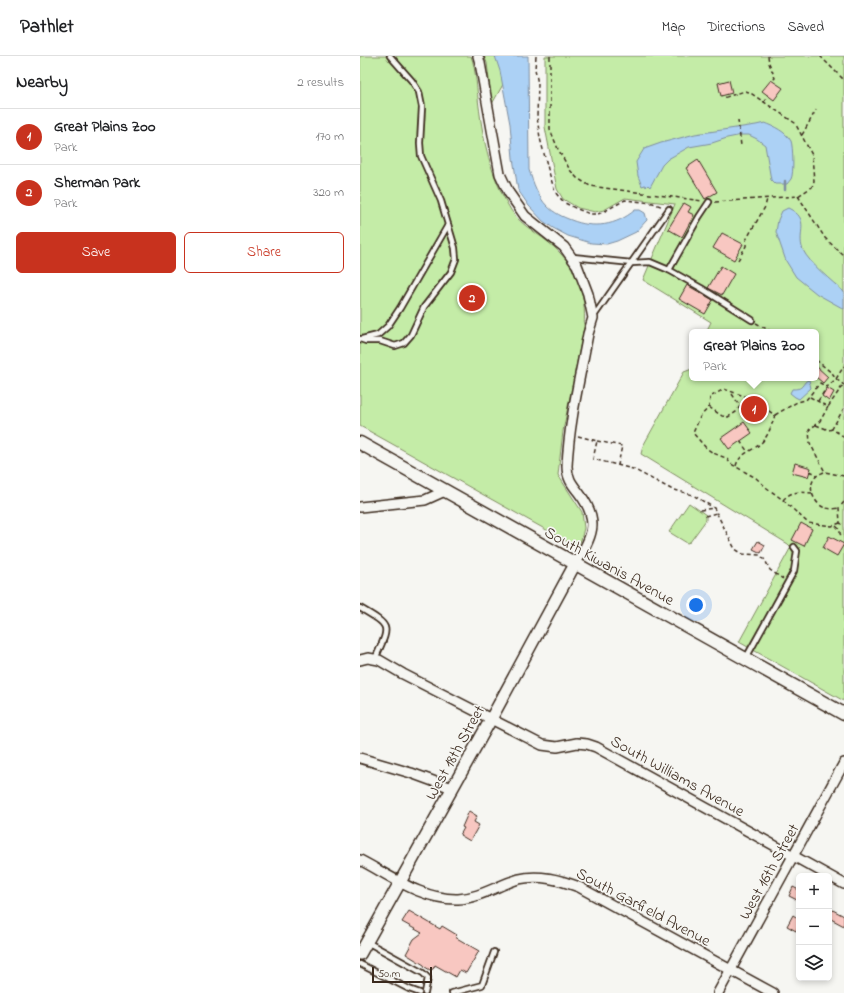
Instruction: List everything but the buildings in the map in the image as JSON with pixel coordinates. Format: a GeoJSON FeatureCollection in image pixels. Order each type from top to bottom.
{"type":"FeatureCollection","features":[{"type":"Feature","properties":{"kind":"main road","name":"South Kiwanis Avenue"},"geometry":{"type":"LineString","coordinates":[[360,443],[844,714]]}},
{"type":"Feature","properties":{"kind":"street"},"geometry":{"type":"LineString","coordinates":[[478,56],[500,174],[524,216],[564,247],[578,266],[588,294],[593,318],[588,334],[568,452],[567,476],[571,484],[580,494],[592,515],[590,538],[575,564]]}},
{"type":"Feature","properties":{"kind":"street"},"geometry":{"type":"LineString","coordinates":[[360,507],[425,500],[445,491]]}},
{"type":"Feature","properties":{"kind":"street","name":"West 18th Street"},"geometry":{"type":"LineString","coordinates":[[360,954],[575,564]]}},
{"type":"Feature","properties":{"kind":"street"},"geometry":{"type":"LineString","coordinates":[[360,660],[368,658],[375,659]]}},
{"type":"Feature","properties":{"kind":"street","name":"South Williams Avenue"},"geometry":{"type":"LineString","coordinates":[[375,659],[542,745],[557,747],[577,743],[596,747],[844,884]]}},
{"type":"Feature","properties":{"kind":"street"},"geometry":{"type":"LineString","coordinates":[[360,758],[411,773],[452,788]]}},
{"type":"Feature","properties":{"kind":"street","name":"West 16th Street"},"geometry":{"type":"LineString","coordinates":[[718,993],[844,763]]}},
{"type":"Feature","properties":{"kind":"street","name":"South Garfield Avenue"},"geometry":{"type":"LineString","coordinates":[[360,860],[400,882],[432,897],[458,899],[478,896],[519,879],[531,877],[552,878],[563,881],[579,887],[773,993]]}},
{"type":"Feature","properties":{"kind":"lane"},"geometry":{"type":"LineString","coordinates":[[361,339],[366,341],[380,341],[395,346],[408,340],[424,307],[454,265],[456,259],[455,248],[441,202],[421,156],[420,143],[422,107],[419,92],[412,81],[390,56]]}},
{"type":"Feature","properties":{"kind":"lane"},"geometry":{"type":"LineString","coordinates":[[669,270],[709,202]]}},
{"type":"Feature","properties":{"kind":"lane"},"geometry":{"type":"LineString","coordinates":[[593,318],[669,209]]}},
{"type":"Feature","properties":{"kind":"lane"},"geometry":{"type":"LineString","coordinates":[[361,339],[378,335],[388,326],[448,225]]}},
{"type":"Feature","properties":{"kind":"lane"},"geometry":{"type":"LineString","coordinates":[[571,257],[632,263],[650,262],[669,270],[752,320]]}},
{"type":"Feature","properties":{"kind":"lane"},"geometry":{"type":"LineString","coordinates":[[746,659],[794,571],[796,551],[794,547]]}},
{"type":"Feature","properties":{"kind":"lane"},"geometry":{"type":"LineString","coordinates":[[360,608],[381,620],[385,625],[386,631],[384,639],[375,659]]}},
{"type":"Feature","properties":{"kind":"lane"},"geometry":{"type":"LineString","coordinates":[[367,942],[423,973],[428,978],[425,993]]}},
{"type":"Feature","properties":{"kind":"lane"},"geometry":{"type":"LineString","coordinates":[[452,993],[482,985],[494,952]]}},
{"type":"Feature","properties":{"kind":"lane"},"geometry":{"type":"LineString","coordinates":[[360,964],[420,993]]}},
{"type":"Feature","properties":{"kind":"path"},"geometry":{"type":"LineString","coordinates":[[536,56],[535,69],[538,84],[537,117],[540,138],[555,192],[564,203],[590,214],[598,214],[625,200],[653,203],[669,209]]}},
{"type":"Feature","properties":{"kind":"path"},"geometry":{"type":"LineString","coordinates":[[550,56],[550,129],[558,149],[570,170],[577,178],[590,186],[718,203],[798,196],[812,187],[814,181],[812,155],[795,123],[749,92],[745,91],[723,98]]}},
{"type":"Feature","properties":{"kind":"path"},"geometry":{"type":"LineString","coordinates":[[768,56],[775,78],[772,81]]}},
{"type":"Feature","properties":{"kind":"path"},"geometry":{"type":"LineString","coordinates":[[820,56],[844,80]]}},
{"type":"Feature","properties":{"kind":"path"},"geometry":{"type":"LineString","coordinates":[[764,102],[768,95]]}},
{"type":"Feature","properties":{"kind":"path"},"geometry":{"type":"LineString","coordinates":[[802,135],[816,110]]}},
{"type":"Feature","properties":{"kind":"path"},"geometry":{"type":"LineString","coordinates":[[738,120],[741,146]]}},
{"type":"Feature","properties":{"kind":"path"},"geometry":{"type":"LineString","coordinates":[[798,196],[825,238],[844,256]]}},
{"type":"Feature","properties":{"kind":"path"},"geometry":{"type":"LineString","coordinates":[[738,260],[746,246],[746,240],[765,207],[767,199]]}},
{"type":"Feature","properties":{"kind":"path"},"geometry":{"type":"LineString","coordinates":[[752,320],[767,329]]}},
{"type":"Feature","properties":{"kind":"path"},"geometry":{"type":"LineString","coordinates":[[819,362],[844,385],[820,421],[809,430],[810,443],[825,472]]}},
{"type":"Feature","properties":{"kind":"path"},"geometry":{"type":"LineString","coordinates":[[818,401],[827,387],[836,379],[844,366]]}},
{"type":"Feature","properties":{"kind":"path"},"geometry":{"type":"LineString","coordinates":[[736,467],[738,459],[762,441],[772,424],[775,415],[797,402],[806,400],[820,383],[827,387]]}},
{"type":"Feature","properties":{"kind":"path"},"geometry":{"type":"LineString","coordinates":[[775,415],[751,398],[747,398],[724,389],[710,398],[709,407],[700,417],[693,433],[706,448],[713,453],[726,458],[736,467],[756,478],[808,523],[836,526],[840,530],[840,534],[844,537]]}},
{"type":"Feature","properties":{"kind":"path"},"geometry":{"type":"LineString","coordinates":[[732,393],[740,406]]}},
{"type":"Feature","properties":{"kind":"path"},"geometry":{"type":"LineString","coordinates":[[809,396],[828,407]]}},
{"type":"Feature","properties":{"kind":"path"},"geometry":{"type":"LineString","coordinates":[[709,407],[722,416],[728,417],[736,412],[747,398]]}},
{"type":"Feature","properties":{"kind":"path"},"geometry":{"type":"LineString","coordinates":[[832,429],[844,408]]}},
{"type":"Feature","properties":{"kind":"path"},"geometry":{"type":"LineString","coordinates":[[815,425],[829,430],[832,429],[844,435],[844,440]]}},
{"type":"Feature","properties":{"kind":"path"},"geometry":{"type":"LineString","coordinates":[[581,436],[622,446],[618,465]]}},
{"type":"Feature","properties":{"kind":"path"},"geometry":{"type":"LineString","coordinates":[[597,441],[593,459],[638,471],[671,489],[689,493],[714,508],[735,549],[743,554],[760,555],[765,560],[768,568],[772,572],[788,582]]}},
{"type":"Feature","properties":{"kind":"path"},"geometry":{"type":"LineString","coordinates":[[740,441],[748,452]]}},
{"type":"Feature","properties":{"kind":"path"},"geometry":{"type":"LineString","coordinates":[[810,471],[816,476]]}},
{"type":"Feature","properties":{"kind":"path"},"geometry":{"type":"LineString","coordinates":[[839,508],[827,509],[822,507],[812,493],[811,484],[816,476],[825,472],[844,476]]}},
{"type":"Feature","properties":{"kind":"path"},"geometry":{"type":"LineString","coordinates":[[783,500],[788,494],[793,492],[812,493]]}},
{"type":"Feature","properties":{"kind":"path"},"geometry":{"type":"LineString","coordinates":[[840,523],[839,508],[844,502]]}},
{"type":"Feature","properties":{"kind":"path"},"geometry":{"type":"LineString","coordinates":[[700,510],[714,508]]}},
{"type":"Feature","properties":{"kind":"path"},"geometry":{"type":"LineString","coordinates":[[705,516],[716,513]]}},
{"type":"Feature","properties":{"kind":"path"},"geometry":{"type":"LineString","coordinates":[[836,526],[840,523]]}},
{"type":"Feature","properties":{"kind":"path"},"geometry":{"type":"LineString","coordinates":[[840,523],[844,525]]}},
{"type":"Feature","properties":{"kind":"green space"},"geometry":{"type":"Polygon","coordinates":[[[360,56],[471,56],[485,145],[492,170],[502,194],[516,217],[558,251],[566,260],[578,280],[584,302],[584,327],[563,431],[558,475],[582,512],[584,528],[581,540],[577,547],[360,426],[360,56]]]}},
{"type":"Feature","properties":{"kind":"green space"},"geometry":{"type":"Polygon","coordinates":[[[484,56],[519,56],[492,104],[487,63],[484,56]]]}},
{"type":"Feature","properties":{"kind":"green space"},"geometry":{"type":"Polygon","coordinates":[[[545,56],[844,56],[844,701],[739,642],[791,547],[641,454],[643,446],[684,372],[689,370],[689,381],[819,381],[819,329],[708,329],[711,322],[643,280],[675,204],[625,198],[604,210],[595,212],[578,208],[563,199],[557,189],[545,127],[545,56]]]}},
{"type":"Feature","properties":{"kind":"green space"},"geometry":{"type":"Polygon","coordinates":[[[689,503],[706,515],[706,520],[690,542],[687,543],[669,532],[689,503]]]}},
{"type":"Feature","properties":{"kind":"water"},"geometry":{"type":"Polygon","coordinates":[[[495,56],[528,56],[529,170],[536,189],[547,206],[553,211],[571,220],[596,225],[612,223],[620,220],[635,210],[640,210],[645,213],[647,220],[636,232],[607,244],[591,243],[568,236],[553,228],[543,221],[529,206],[518,190],[510,124],[500,71],[495,56]]]}},
{"type":"Feature","properties":{"kind":"water"},"geometry":{"type":"Polygon","coordinates":[[[765,123],[780,130],[791,141],[793,172],[791,179],[787,184],[775,184],[771,180],[765,145],[749,135],[742,135],[689,147],[668,159],[662,165],[650,187],[648,185],[646,187],[645,185],[642,186],[638,176],[636,162],[644,149],[695,134],[765,123]]]}},
{"type":"Feature","properties":{"kind":"water"},"geometry":{"type":"Polygon","coordinates":[[[788,208],[795,212],[799,217],[802,227],[801,244],[810,261],[844,292],[844,309],[817,294],[796,277],[786,261],[776,232],[778,220],[782,211],[788,208]]]}},
{"type":"Feature","properties":{"kind":"water"},"geometry":{"type":"Polygon","coordinates":[[[806,381],[809,381],[811,388],[799,399],[790,393],[792,389],[800,388],[806,381]]]}},
{"type":"Feature","properties":{"kind":"waterway"},"geometry":{"type":"LineString","coordinates":[[785,181],[785,190]]}},
{"type":"Feature","properties":{"kind":"place","name":"Sherman Park"},"geometry":{"type":"Point","coordinates":[472,298]}},
{"type":"Feature","properties":{"kind":"place","name":"Great Plains Zoo"},"geometry":{"type":"Point","coordinates":[754,409]}}]}
